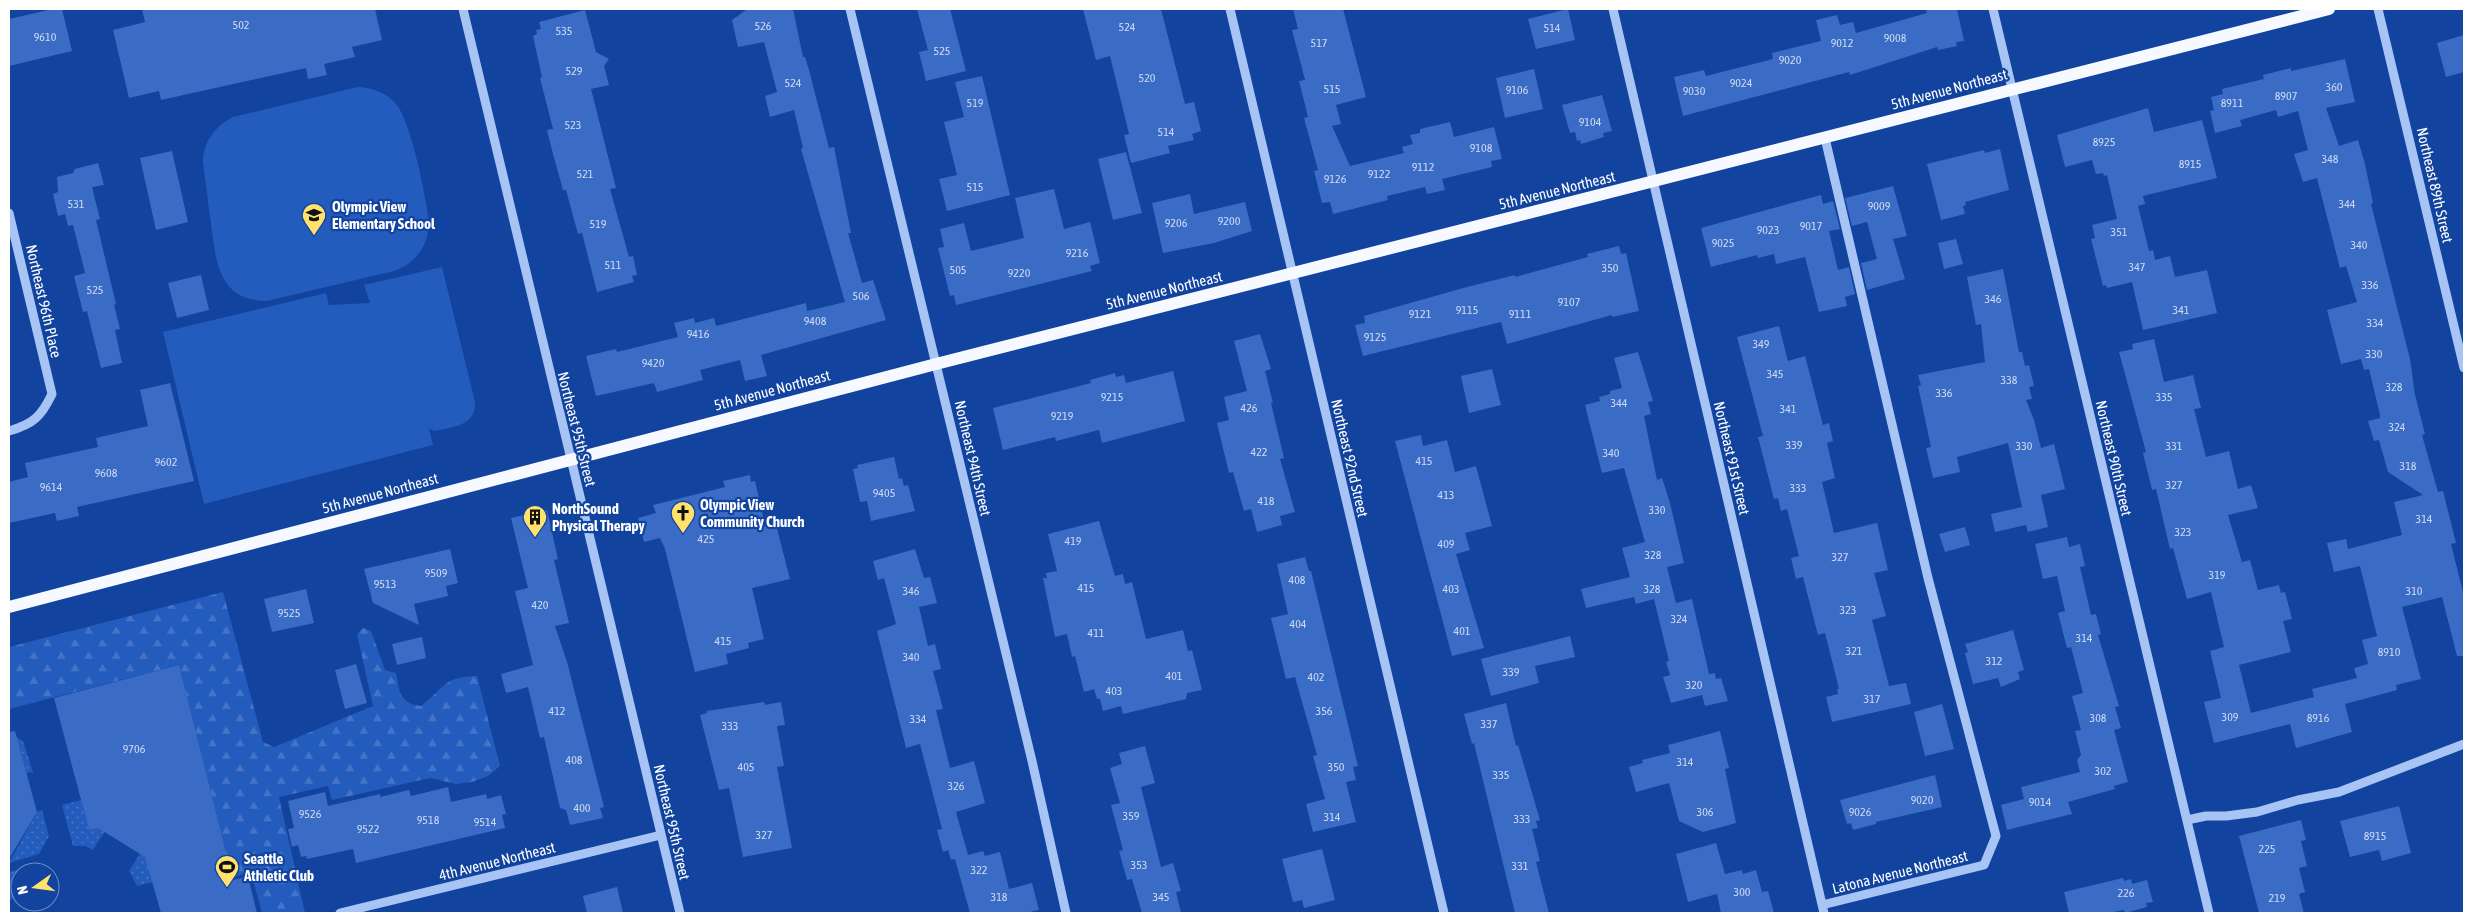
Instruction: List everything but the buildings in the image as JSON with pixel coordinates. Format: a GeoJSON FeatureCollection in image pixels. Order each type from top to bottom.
{"type":"FeatureCollection","features":[{"type":"Feature","properties":{"kind":"main road","name":"5th Avenue Northeast"},"geometry":{"type":"LineString","coordinates":[[9,607],[936,364],[1292,275],[2329,9]]}},
{"type":"Feature","properties":{"kind":"street","name":"Northeast 95th Street"},"geometry":{"type":"LineString","coordinates":[[463,9],[680,913]]}},
{"type":"Feature","properties":{"kind":"street","name":"Northeast 94th Street"},"geometry":{"type":"LineString","coordinates":[[850,9],[1032,761],[1066,913]]}},
{"type":"Feature","properties":{"kind":"street","name":"Northeast 92nd Street"},"geometry":{"type":"LineString","coordinates":[[1230,9],[1444,913]]}},
{"type":"Feature","properties":{"kind":"street","name":"Northeast 91st Street"},"geometry":{"type":"LineString","coordinates":[[1613,9],[1655,182],[1823,909]]}},
{"type":"Feature","properties":{"kind":"street","name":"Northeast 90th Street"},"geometry":{"type":"LineString","coordinates":[[1993,9],[2209,913]]}},
{"type":"Feature","properties":{"kind":"street","name":"Northeast 89th Street"},"geometry":{"type":"LineString","coordinates":[[2378,9],[2464,368]]}},
{"type":"Feature","properties":{"kind":"street","name":"Latona Avenue Northeast"},"geometry":{"type":"LineString","coordinates":[[1823,909],[1984,865],[1996,836],[1928,578],[1825,138]]}},
{"type":"Feature","properties":{"kind":"street","name":"Northeast 96th Place"},"geometry":{"type":"LineString","coordinates":[[9,213],[52,394],[42,413],[25,426],[9,431]]}},
{"type":"Feature","properties":{"kind":"street"},"geometry":{"type":"LineString","coordinates":[[2187,820],[2206,816],[2226,816],[2257,812],[2298,800],[2339,792],[2464,744]]}},
{"type":"Feature","properties":{"kind":"street","name":"4th Avenue Northeast"},"geometry":{"type":"LineString","coordinates":[[340,913],[661,835]]}},
{"type":"Feature","properties":{"kind":"green space"},"geometry":{"type":"Polygon","coordinates":[[[358,87],[374,90],[388,97],[402,113],[407,126],[425,195],[429,221],[427,237],[420,252],[409,263],[394,271],[267,301],[251,299],[238,294],[229,286],[223,276],[215,252],[203,163],[205,148],[211,136],[221,125],[233,117],[358,87]]]}},
{"type":"Feature","properties":{"kind":"green space"},"geometry":{"type":"Polygon","coordinates":[[[442,267],[475,402],[472,416],[467,421],[456,426],[434,431],[429,428],[433,445],[204,504],[163,332],[326,293],[329,305],[370,303],[364,285],[442,267]]]}},
{"type":"Feature","properties":{"kind":"green space"},"geometry":{"type":"Polygon","coordinates":[[[223,592],[263,742],[274,747],[373,706],[357,634],[363,628],[371,631],[385,670],[396,673],[402,696],[408,702],[421,706],[450,681],[477,676],[500,766],[488,776],[472,782],[456,784],[430,778],[332,800],[328,786],[279,797],[305,913],[262,913],[251,872],[232,877],[179,665],[9,709],[9,647],[223,592]]]}},
{"type":"Feature","properties":{"kind":"green space"},"geometry":{"type":"Polygon","coordinates":[[[9,733],[23,741],[33,772],[26,773],[19,745],[9,748],[9,733]]]}},
{"type":"Feature","properties":{"kind":"green space"},"geometry":{"type":"Polygon","coordinates":[[[81,800],[89,830],[108,826],[93,850],[86,846],[73,846],[62,805],[81,800]]]}},
{"type":"Feature","properties":{"kind":"green space"},"geometry":{"type":"Polygon","coordinates":[[[42,810],[49,836],[39,854],[9,863],[37,812],[42,810]]]}},
{"type":"Feature","properties":{"kind":"green space"},"geometry":{"type":"Polygon","coordinates":[[[143,849],[229,863],[137,886],[129,871],[143,849]]]}},
{"type":"Feature","properties":{"kind":"green space"},"geometry":{"type":"Polygon","coordinates":[[[9,872],[10,872],[9,900],[9,872]]]}},
{"type":"Feature","properties":{"kind":"place","name":"Olympic View Elementary School"},"geometry":{"type":"Point","coordinates":[314,236]}},
{"type":"Feature","properties":{"kind":"place","name":"Olympic View Community Church"},"geometry":{"type":"Point","coordinates":[683,534]}},
{"type":"Feature","properties":{"kind":"place","name":"NorthSound Physical Therapy"},"geometry":{"type":"Point","coordinates":[535,538]}},
{"type":"Feature","properties":{"kind":"place","name":"Seattle Athletic Club"},"geometry":{"type":"Point","coordinates":[227,888]}}]}
